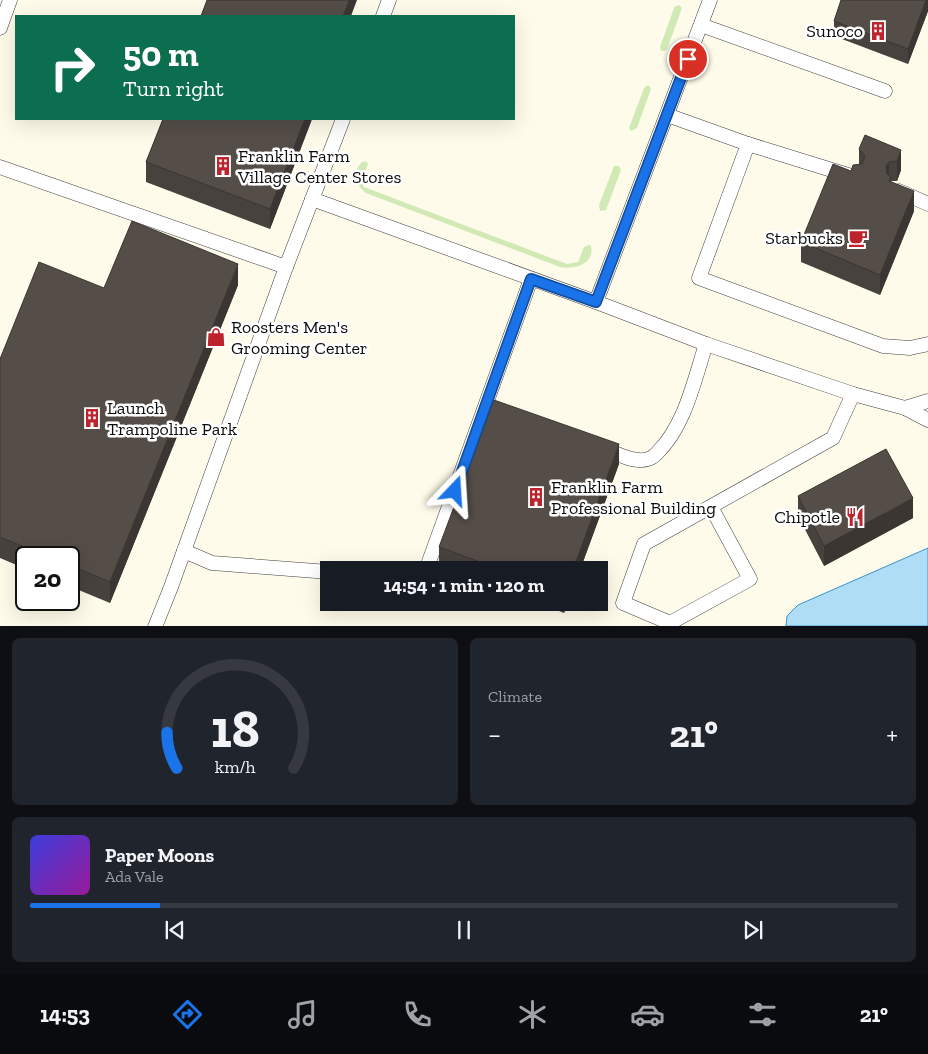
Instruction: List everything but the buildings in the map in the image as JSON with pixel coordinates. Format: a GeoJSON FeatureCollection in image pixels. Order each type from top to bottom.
{"type":"FeatureCollection","features":[{"type":"Feature","properties":{"kind":"lane"},"geometry":{"type":"LineString","coordinates":[[0,28],[10,0]]}},
{"type":"Feature","properties":{"kind":"lane"},"geometry":{"type":"LineString","coordinates":[[383,15],[389,0]]}},
{"type":"Feature","properties":{"kind":"lane"},"geometry":{"type":"LineString","coordinates":[[596,302],[710,0]]}},
{"type":"Feature","properties":{"kind":"lane"},"geometry":{"type":"LineString","coordinates":[[701,25],[885,91]]}},
{"type":"Feature","properties":{"kind":"lane"},"geometry":{"type":"LineString","coordinates":[[667,115],[748,144],[856,177]]}},
{"type":"Feature","properties":{"kind":"lane"},"geometry":{"type":"LineString","coordinates":[[155,626],[184,551],[286,267],[343,120]]}},
{"type":"Feature","properties":{"kind":"lane"},"geometry":{"type":"LineString","coordinates":[[748,144],[699,278],[882,346],[910,348],[928,344]]}},
{"type":"Feature","properties":{"kind":"lane"},"geometry":{"type":"LineString","coordinates":[[0,167],[286,267]]}},
{"type":"Feature","properties":{"kind":"lane"},"geometry":{"type":"LineString","coordinates":[[894,189],[928,204]]}},
{"type":"Feature","properties":{"kind":"lane"},"geometry":{"type":"LineString","coordinates":[[312,199],[706,344],[853,394],[905,408],[928,420]]}},
{"type":"Feature","properties":{"kind":"lane"},"geometry":{"type":"LineString","coordinates":[[430,561],[490,408],[531,279]]}},
{"type":"Feature","properties":{"kind":"lane"},"geometry":{"type":"LineString","coordinates":[[591,444],[635,460],[651,458],[673,435],[688,400],[706,344]]}},
{"type":"Feature","properties":{"kind":"lane"},"geometry":{"type":"LineString","coordinates":[[711,507],[750,579],[670,622],[623,603],[644,544],[833,438],[853,394]]}},
{"type":"Feature","properties":{"kind":"lane"},"geometry":{"type":"LineString","coordinates":[[905,408],[928,401]]}},
{"type":"Feature","properties":{"kind":"lane"},"geometry":{"type":"LineString","coordinates":[[184,551],[212,563],[320,571]]}},
{"type":"Feature","properties":{"kind":"green space"},"geometry":{"type":"Polygon","coordinates":[[[679,5],[682,8],[667,49],[661,51],[660,47],[674,7],[679,5]]]}},
{"type":"Feature","properties":{"kind":"green space"},"geometry":{"type":"Polygon","coordinates":[[[648,85],[651,89],[637,128],[631,131],[629,128],[644,88],[648,85]]]}},
{"type":"Feature","properties":{"kind":"green space"},"geometry":{"type":"Polygon","coordinates":[[[366,161],[368,164],[362,181],[364,187],[567,264],[578,262],[584,247],[589,245],[591,246],[590,257],[582,264],[571,268],[560,267],[366,193],[357,182],[356,170],[362,162],[366,161]]]}},
{"type":"Feature","properties":{"kind":"green space"},"geometry":{"type":"Polygon","coordinates":[[[614,166],[619,166],[621,170],[606,210],[600,211],[599,205],[614,166]]]}},
{"type":"Feature","properties":{"kind":"water"},"geometry":{"type":"Polygon","coordinates":[[[928,548],[928,626],[786,626],[787,616],[798,605],[928,548]]]}},
{"type":"Feature","properties":{"kind":"place","name":"Sunoco"},"geometry":{"type":"Point","coordinates":[878,31]}},
{"type":"Feature","properties":{"kind":"place","name":"Franklin Farm Village Center Stores"},"geometry":{"type":"Point","coordinates":[223,166]}},
{"type":"Feature","properties":{"kind":"place","name":"Starbucks"},"geometry":{"type":"Point","coordinates":[858,238]}},
{"type":"Feature","properties":{"kind":"place","name":"Roosters Men's Grooming Center"},"geometry":{"type":"Point","coordinates":[216,337]}},
{"type":"Feature","properties":{"kind":"place","name":"Launch Trampoline Park"},"geometry":{"type":"Point","coordinates":[92,418]}},
{"type":"Feature","properties":{"kind":"place","name":"Franklin Farm Professional Building"},"geometry":{"type":"Point","coordinates":[536,497]}},
{"type":"Feature","properties":{"kind":"place","name":"Chipotle"},"geometry":{"type":"Point","coordinates":[855,517]}},
{"type":"Feature","properties":{"kind":"route"},"geometry":{"type":"LineString","coordinates":[[455,491],[531,279],[596,302],[688,59]]}}]}
